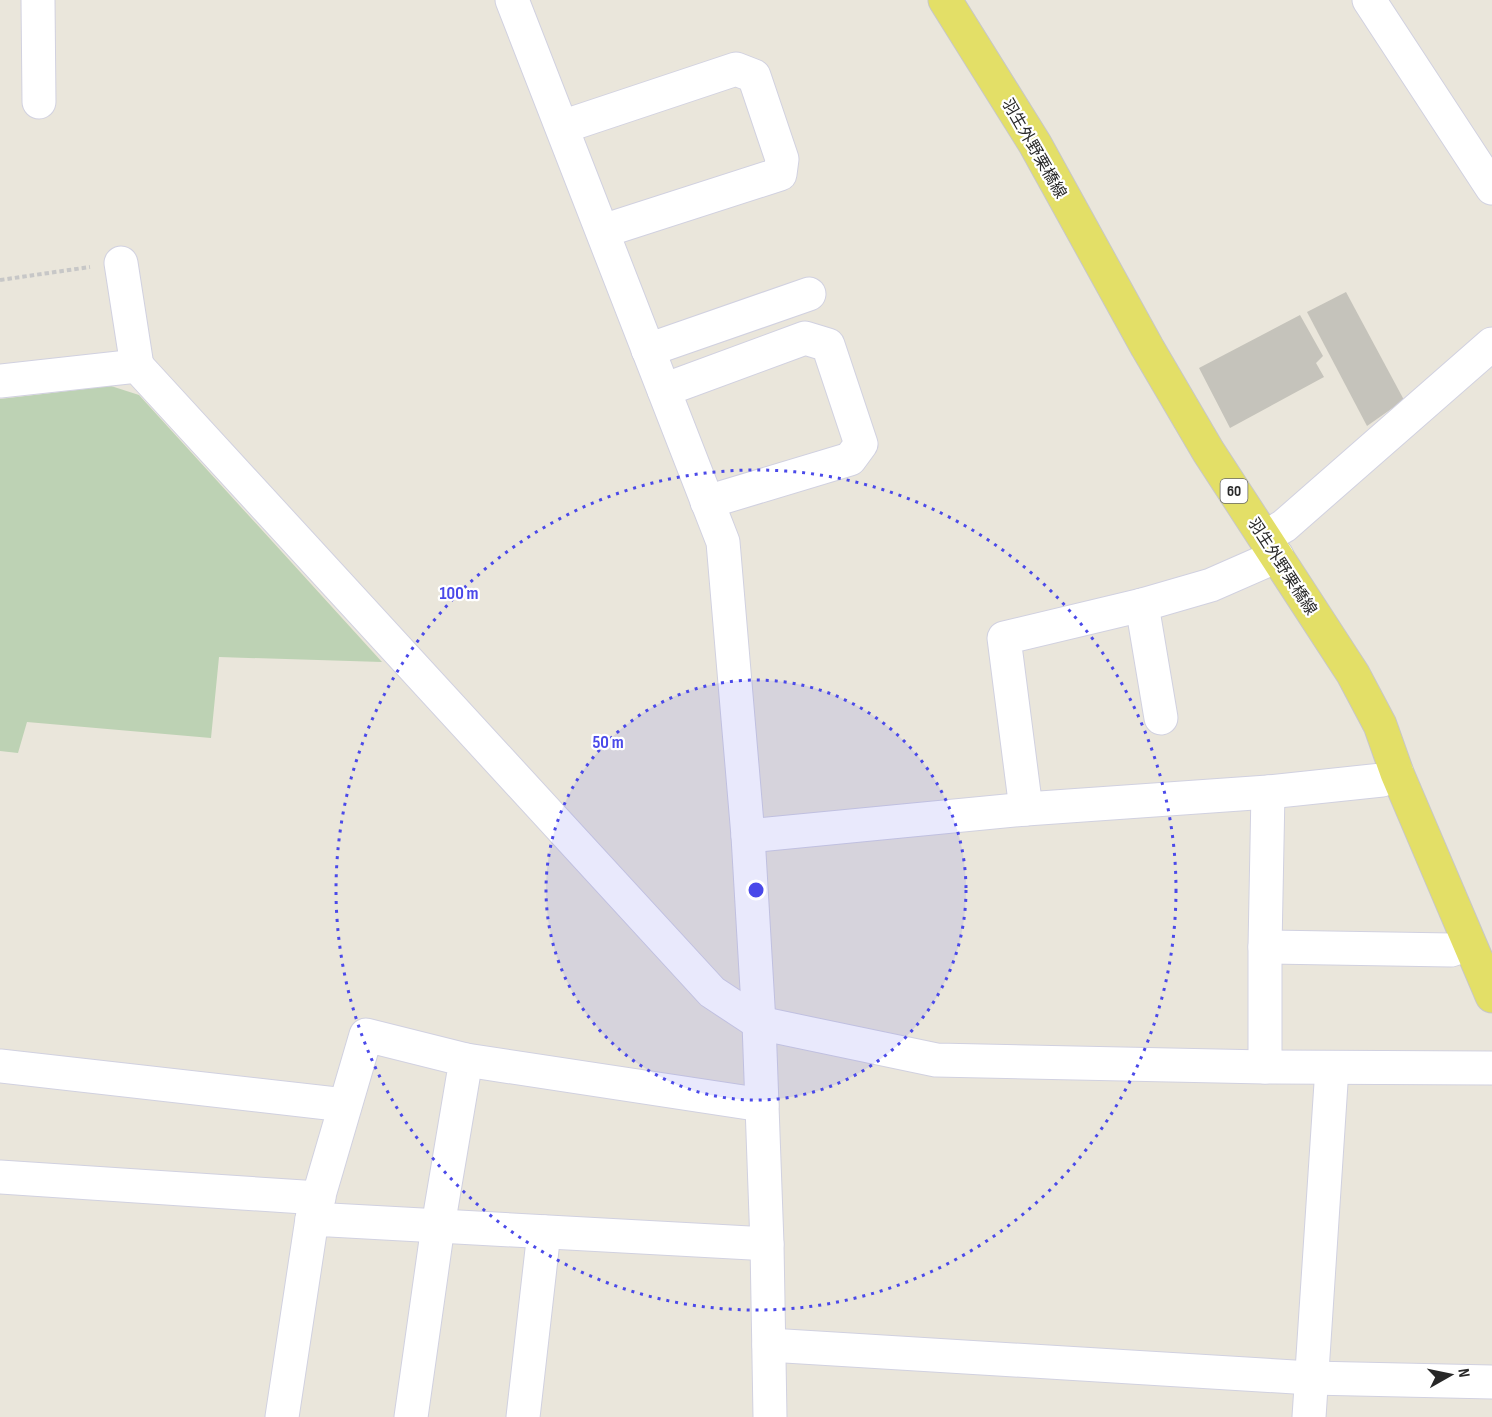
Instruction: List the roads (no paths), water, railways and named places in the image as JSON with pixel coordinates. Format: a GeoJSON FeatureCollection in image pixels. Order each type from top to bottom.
{"type":"FeatureCollection","features":[{"type":"Feature","properties":{"kind":"main road","name":"羽生外野栗橋線"},"geometry":{"type":"LineString","coordinates":[[945,0],[1035,144],[1208,451],[1353,674],[1380,725],[1397,773],[1492,996]]}},
{"type":"Feature","properties":{"kind":"street"},"geometry":{"type":"LineString","coordinates":[[38,0],[39,102]]}},
{"type":"Feature","properties":{"kind":"street"},"geometry":{"type":"LineString","coordinates":[[512,0],[723,542],[748,836],[759,1023],[767,1244],[770,1417]]}},
{"type":"Feature","properties":{"kind":"street"},"geometry":{"type":"LineString","coordinates":[[1369,0],[1492,188]]}},
{"type":"Feature","properties":{"kind":"street"},"geometry":{"type":"LineString","coordinates":[[562,128],[736,69],[754,76],[782,159],[780,174],[603,231]]}},
{"type":"Feature","properties":{"kind":"street"},"geometry":{"type":"LineString","coordinates":[[121,263],[137,366],[712,993],[759,1023],[936,1060],[1332,1068],[1492,1068]]}},
{"type":"Feature","properties":{"kind":"street"},"geometry":{"type":"LineString","coordinates":[[648,350],[809,294]]}},
{"type":"Feature","properties":{"kind":"street"},"geometry":{"type":"LineString","coordinates":[[664,390],[805,338],[828,345],[861,444],[850,459],[707,502]]}},
{"type":"Feature","properties":{"kind":"street"},"geometry":{"type":"LineString","coordinates":[[1026,809],[1004,638],[1142,605],[1211,585],[1271,546],[1284,526],[1492,344]]}},
{"type":"Feature","properties":{"kind":"street"},"geometry":{"type":"LineString","coordinates":[[0,381],[137,366]]}},
{"type":"Feature","properties":{"kind":"street"},"geometry":{"type":"LineString","coordinates":[[1142,605],[1161,718]]}},
{"type":"Feature","properties":{"kind":"street"},"geometry":{"type":"LineString","coordinates":[[748,836],[1026,809],[1268,792],[1382,780],[1397,773]]}},
{"type":"Feature","properties":{"kind":"street"},"geometry":{"type":"LineString","coordinates":[[1265,1067],[1268,792]]}},
{"type":"Feature","properties":{"kind":"street"},"geometry":{"type":"LineString","coordinates":[[1265,947],[1451,950],[1469,945]]}},
{"type":"Feature","properties":{"kind":"street"},"geometry":{"type":"LineString","coordinates":[[282,1417],[316,1208],[366,1035],[466,1060],[762,1106]]}},
{"type":"Feature","properties":{"kind":"street"},"geometry":{"type":"LineString","coordinates":[[411,1417],[438,1226],[466,1060]]}},
{"type":"Feature","properties":{"kind":"street"},"geometry":{"type":"LineString","coordinates":[[0,1066],[345,1105]]}},
{"type":"Feature","properties":{"kind":"street"},"geometry":{"type":"LineString","coordinates":[[1309,1417],[1332,1068]]}},
{"type":"Feature","properties":{"kind":"street"},"geometry":{"type":"LineString","coordinates":[[0,1177],[316,1208],[438,1226],[767,1244]]}},
{"type":"Feature","properties":{"kind":"street"},"geometry":{"type":"LineString","coordinates":[[523,1417],[544,1232]]}},
{"type":"Feature","properties":{"kind":"street"},"geometry":{"type":"LineString","coordinates":[[769,1345],[1311,1378],[1492,1382]]}}]}
